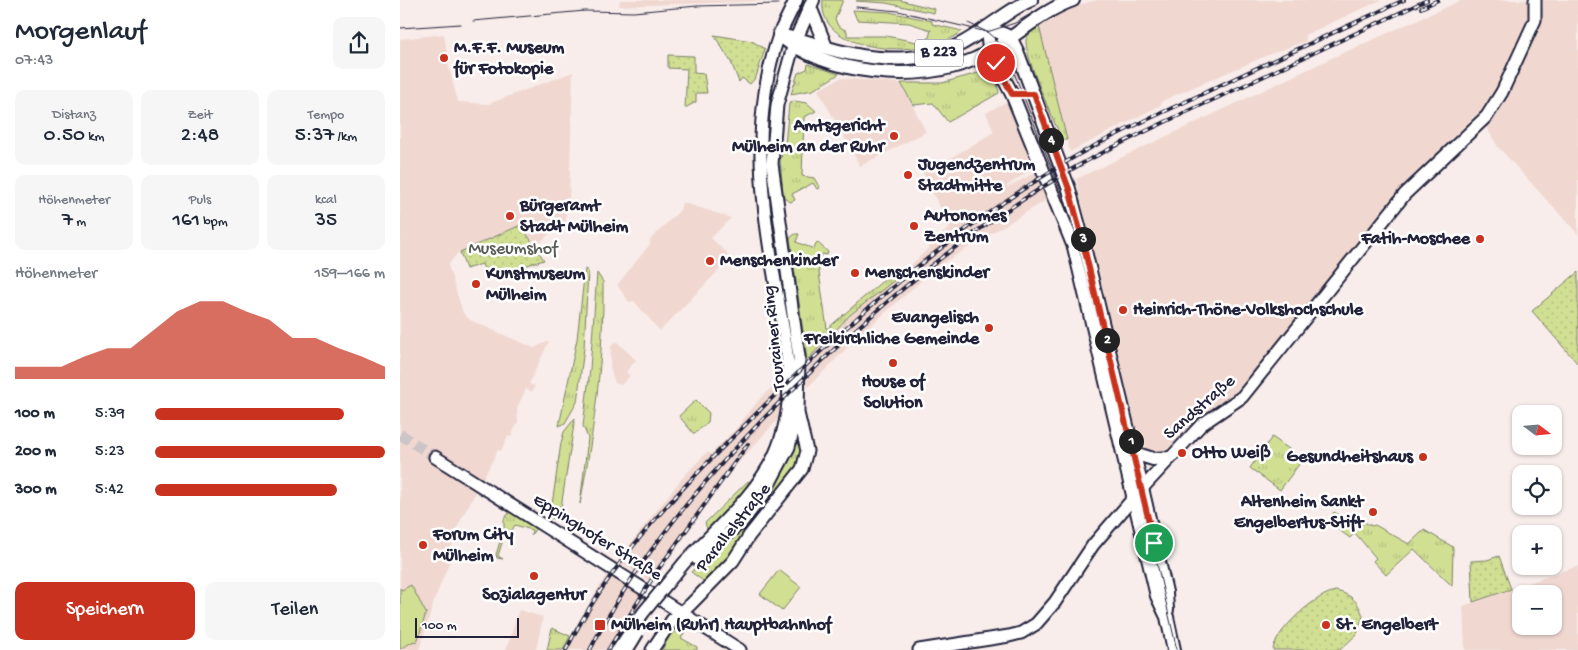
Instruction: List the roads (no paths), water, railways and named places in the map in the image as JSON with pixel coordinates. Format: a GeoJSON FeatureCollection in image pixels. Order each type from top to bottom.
{"type":"FeatureCollection","features":[{"type":"Feature","properties":{"kind":"main road"},"geometry":{"type":"LineString","coordinates":[[780,36],[796,0]]}},
{"type":"Feature","properties":{"kind":"main road","name":"B 223"},"geometry":{"type":"LineString","coordinates":[[826,47],[866,57],[917,57],[945,52],[966,41],[1011,10],[1031,0]]}},
{"type":"Feature","properties":{"kind":"main road","name":"B 223"},"geometry":{"type":"LineString","coordinates":[[780,36],[833,64],[866,71],[928,71],[952,67],[989,51],[1047,11],[1073,0]]}},
{"type":"Feature","properties":{"kind":"main road","name":"Sandstraße"},"geometry":{"type":"LineString","coordinates":[[919,650],[990,640],[1028,630],[1050,607],[1093,545],[1133,498],[1201,425],[1242,397],[1405,194],[1487,116],[1502,92],[1536,20],[1535,0]]}},
{"type":"Feature","properties":{"kind":"main road"},"geometry":{"type":"LineString","coordinates":[[811,4],[815,24],[826,47]]}},
{"type":"Feature","properties":{"kind":"main road","name":"Tourainer Ring"},"geometry":{"type":"LineString","coordinates":[[627,650],[649,616],[687,565],[740,523],[764,494],[789,448],[798,412],[800,385],[798,357],[772,164],[777,104],[795,43],[811,4]]}},
{"type":"Feature","properties":{"kind":"main road"},"geometry":{"type":"LineString","coordinates":[[987,27],[1010,38],[1017,51],[1069,189],[1166,592],[1167,617],[1174,650]]}},
{"type":"Feature","properties":{"kind":"main road"},"geometry":{"type":"LineString","coordinates":[[987,27],[989,51],[1012,94],[1074,247],[1157,596],[1167,617]]}},
{"type":"Feature","properties":{"kind":"main road","name":"Tourainer Ring"},"geometry":{"type":"LineString","coordinates":[[618,650],[643,613],[687,565],[768,467],[782,435],[790,394],[789,360],[769,240],[759,138],[766,78],[780,36]]}},
{"type":"Feature","properties":{"kind":"main road"},"geometry":{"type":"LineString","coordinates":[[795,43],[826,47]]}},
{"type":"Feature","properties":{"kind":"main road"},"geometry":{"type":"LineString","coordinates":[[1012,94],[1034,94]]}},
{"type":"Feature","properties":{"kind":"main road","name":"Parallelstraße"},"geometry":{"type":"LineString","coordinates":[[652,650],[680,611],[690,605],[733,562],[761,520],[802,469],[807,451],[798,412]]}},
{"type":"Feature","properties":{"kind":"main road"},"geometry":{"type":"LineString","coordinates":[[1134,453],[1153,459],[1170,458]]}},
{"type":"Feature","properties":{"kind":"main road","name":"Eppinghofer Straße"},"geometry":{"type":"LineString","coordinates":[[435,456],[740,650]]}},
{"type":"Feature","properties":{"kind":"tunnel"},"geometry":{"type":"LineString","coordinates":[[400,434],[435,457]]}},
{"type":"Feature","properties":{"kind":"tram line"},"geometry":{"type":"LineString","coordinates":[[856,7],[898,11],[987,32],[1015,23],[1055,0]]}},
{"type":"Feature","properties":{"kind":"tram line"},"geometry":{"type":"LineString","coordinates":[[473,21],[585,11],[634,12],[697,6],[778,4]]}},
{"type":"Feature","properties":{"kind":"tram line"},"geometry":{"type":"LineString","coordinates":[[968,23],[987,32],[995,39],[1011,65],[1071,217],[1114,378],[1177,650]]}},
{"type":"Feature","properties":{"kind":"tram line"},"geometry":{"type":"LineString","coordinates":[[400,28],[461,24]]}},
{"type":"Feature","properties":{"kind":"railway"},"geometry":{"type":"LineString","coordinates":[[566,650],[583,618],[623,558],[693,477],[820,352],[859,316],[940,249],[1025,188],[1103,141],[1404,0]]}},
{"type":"Feature","properties":{"kind":"railway"},"geometry":{"type":"LineString","coordinates":[[590,650],[609,615],[653,548],[677,516],[730,455],[818,364],[887,302],[958,245],[1034,192],[1093,158],[1151,128],[1427,0]]}},
{"type":"Feature","properties":{"kind":"railway"},"geometry":{"type":"LineString","coordinates":[[1421,8],[1438,0]]}},
{"type":"Feature","properties":{"kind":"railway"},"geometry":{"type":"LineString","coordinates":[[608,650],[657,571],[748,444]]}},
{"type":"Feature","properties":{"kind":"place","name":"M.F.F. Museum für Fotokopie"},"geometry":{"type":"Point","coordinates":[444,58]}},
{"type":"Feature","properties":{"kind":"place","name":"Amtsgericht Mülheim an der Ruhr"},"geometry":{"type":"Point","coordinates":[894,136]}},
{"type":"Feature","properties":{"kind":"place","name":"Jugendzentrum Stadtmitte"},"geometry":{"type":"Point","coordinates":[908,175]}},
{"type":"Feature","properties":{"kind":"place","name":"Bürgeramt Stadt Mülheim"},"geometry":{"type":"Point","coordinates":[510,216]}},
{"type":"Feature","properties":{"kind":"place","name":"Autonomes Zentrum"},"geometry":{"type":"Point","coordinates":[914,226]}},
{"type":"Feature","properties":{"kind":"place","name":"Fatih-Moschee"},"geometry":{"type":"Point","coordinates":[1480,239]}},
{"type":"Feature","properties":{"kind":"place","name":"Menschenkinder"},"geometry":{"type":"Point","coordinates":[710,261]}},
{"type":"Feature","properties":{"kind":"place","name":"Menschenskinder"},"geometry":{"type":"Point","coordinates":[855,273]}},
{"type":"Feature","properties":{"kind":"place","name":"Kunstmuseum Mülheim"},"geometry":{"type":"Point","coordinates":[476,284]}},
{"type":"Feature","properties":{"kind":"place","name":"Heinrich-Thöne-Volkshochschule"},"geometry":{"type":"Point","coordinates":[1123,310]}},
{"type":"Feature","properties":{"kind":"place","name":"Evangelisch Freikirchliche Gemeinde"},"geometry":{"type":"Point","coordinates":[989,328]}},
{"type":"Feature","properties":{"kind":"place","name":"House of Solution"},"geometry":{"type":"Point","coordinates":[893,363]}},
{"type":"Feature","properties":{"kind":"place","name":"Otto Weiß"},"geometry":{"type":"Point","coordinates":[1182,453]}},
{"type":"Feature","properties":{"kind":"place","name":"Gesundheitshaus"},"geometry":{"type":"Point","coordinates":[1423,457]}},
{"type":"Feature","properties":{"kind":"place","name":"Altenheim Sankt Engelbertus-Stift"},"geometry":{"type":"Point","coordinates":[1373,512]}},
{"type":"Feature","properties":{"kind":"place","name":"Forum City Mülheim"},"geometry":{"type":"Point","coordinates":[423,545]}},
{"type":"Feature","properties":{"kind":"place","name":"Sozialagentur"},"geometry":{"type":"Point","coordinates":[534,576]}},
{"type":"Feature","properties":{"kind":"place","name":"Mülheim (Ruhr) Hauptbahnhof"},"geometry":{"type":"Point","coordinates":[600,625]}},
{"type":"Feature","properties":{"kind":"place","name":"St. Engelbert"},"geometry":{"type":"Point","coordinates":[1326,625]}},
{"type":"Feature","properties":{"kind":"park label","name":"Museumshof"},"geometry":{"type":"Point","coordinates":[513,249]}}]}
